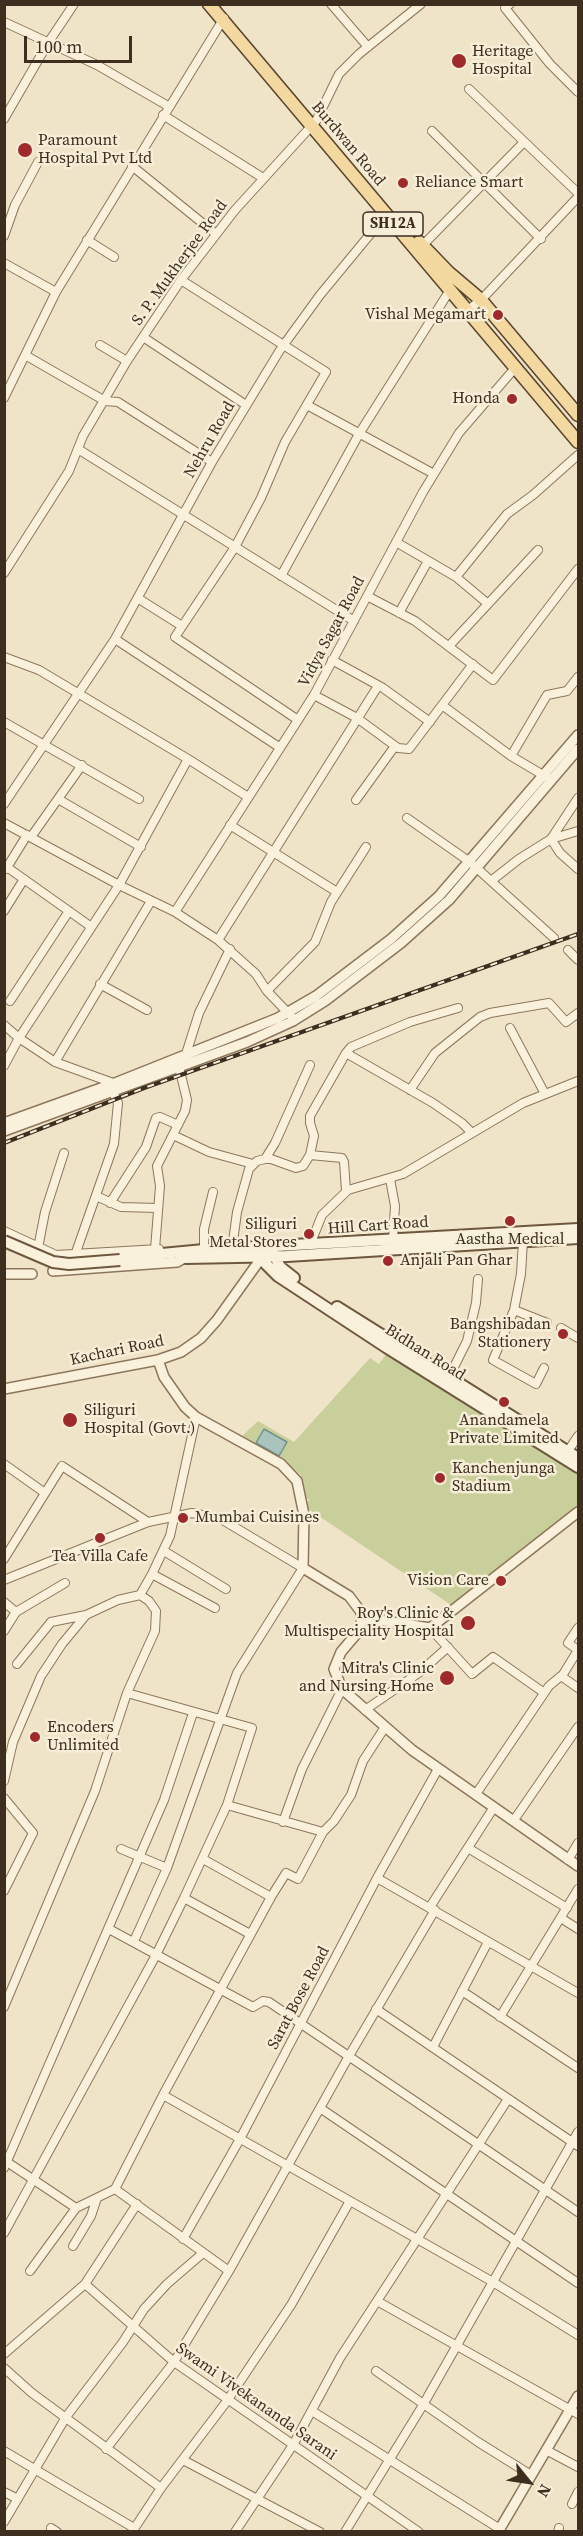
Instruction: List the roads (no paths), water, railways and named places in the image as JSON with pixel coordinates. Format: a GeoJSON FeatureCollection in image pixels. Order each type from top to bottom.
{"type":"FeatureCollection","features":[{"type":"Feature","properties":{"kind":"main road","name":"Burdwan Road"},"geometry":{"type":"LineString","coordinates":[[209,4],[224,18],[313,123],[467,311],[579,442]]}},
{"type":"Feature","properties":{"kind":"main road","name":"Burdwan Road"},"geometry":{"type":"LineString","coordinates":[[217,4],[224,18]]}},
{"type":"Feature","properties":{"kind":"main road","name":"Burdwan Road"},"geometry":{"type":"LineString","coordinates":[[388,212],[448,272],[481,300],[579,414]]}},
{"type":"Feature","properties":{"kind":"main road","name":"Hill Cart Road"},"geometry":{"type":"LineString","coordinates":[[273,1252],[310,1245],[579,1229]]}},
{"type":"Feature","properties":{"kind":"main road","name":"Hill Cart Road"},"geometry":{"type":"LineString","coordinates":[[177,1255],[579,1238]]}},
{"type":"Feature","properties":{"kind":"main road"},"geometry":{"type":"LineString","coordinates":[[4,1241],[53,1262],[69,1264],[177,1255]]}},
{"type":"Feature","properties":{"kind":"main road","name":"Hill Cart Road"},"geometry":{"type":"LineString","coordinates":[[177,1255],[204,1250],[232,1249],[260,1252]]}},
{"type":"Feature","properties":{"kind":"main road","name":"Bidhan Road"},"geometry":{"type":"LineString","coordinates":[[260,1252],[268,1267],[521,1426],[579,1467]]}},
{"type":"Feature","properties":{"kind":"main road","name":"Bidhan Road"},"geometry":{"type":"LineString","coordinates":[[273,1252],[285,1276]]}},
{"type":"Feature","properties":{"kind":"main road","name":"Bidhan Road"},"geometry":{"type":"LineString","coordinates":[[521,1426],[579,1458]]}},
{"type":"Feature","properties":{"kind":"street"},"geometry":{"type":"LineString","coordinates":[[4,119],[48,43],[74,4]]}},
{"type":"Feature","properties":{"kind":"street"},"geometry":{"type":"LineString","coordinates":[[331,4],[368,47]]}},
{"type":"Feature","properties":{"kind":"street","name":"S. P. Mukherjee Road"},"geometry":{"type":"LineString","coordinates":[[4,573],[69,471],[83,436],[127,361],[181,280],[263,178],[313,123],[339,74],[421,4]]}},
{"type":"Feature","properties":{"kind":"street"},"geometry":{"type":"LineString","coordinates":[[510,4],[505,8],[550,64],[579,92]]}},
{"type":"Feature","properties":{"kind":"street"},"geometry":{"type":"LineString","coordinates":[[5,393],[56,292],[224,18]]}},
{"type":"Feature","properties":{"kind":"street"},"geometry":{"type":"LineString","coordinates":[[4,22],[97,65],[168,106]]}},
{"type":"Feature","properties":{"kind":"street"},"geometry":{"type":"LineString","coordinates":[[467,311],[481,300],[541,238],[579,195],[469,89]]}},
{"type":"Feature","properties":{"kind":"street"},"geometry":{"type":"LineString","coordinates":[[163,115],[263,178]]}},
{"type":"Feature","properties":{"kind":"street"},"geometry":{"type":"LineString","coordinates":[[432,131],[541,238]]}},
{"type":"Feature","properties":{"kind":"street"},"geometry":{"type":"LineString","coordinates":[[422,246],[524,142]]}},
{"type":"Feature","properties":{"kind":"street"},"geometry":{"type":"LineString","coordinates":[[4,236],[15,205],[38,162]]}},
{"type":"Feature","properties":{"kind":"street"},"geometry":{"type":"LineString","coordinates":[[132,165],[216,234]]}},
{"type":"Feature","properties":{"kind":"street","name":"Nehru Road"},"geometry":{"type":"LineString","coordinates":[[4,804],[115,639],[139,599],[212,462],[284,346],[320,295],[388,212]]}},
{"type":"Feature","properties":{"kind":"street"},"geometry":{"type":"LineString","coordinates":[[87,240],[114,257]]}},
{"type":"Feature","properties":{"kind":"street"},"geometry":{"type":"LineString","coordinates":[[4,263],[56,292]]}},
{"type":"Feature","properties":{"kind":"street"},"geometry":{"type":"LineString","coordinates":[[181,280],[326,372],[285,442],[261,498],[235,547],[175,637],[298,720]]}},
{"type":"Feature","properties":{"kind":"street"},"geometry":{"type":"LineString","coordinates":[[281,576],[359,434],[450,290]]}},
{"type":"Feature","properties":{"kind":"street"},"geometry":{"type":"LineString","coordinates":[[143,337],[246,405]]}},
{"type":"Feature","properties":{"kind":"street"},"geometry":{"type":"LineString","coordinates":[[100,345],[127,361]]}},
{"type":"Feature","properties":{"kind":"street"},"geometry":{"type":"LineString","coordinates":[[25,355],[105,401],[118,402],[212,462]]}},
{"type":"Feature","properties":{"kind":"street","name":"Vidya Sagar Road"},"geometry":{"type":"LineString","coordinates":[[175,912],[314,695],[396,542],[459,433],[516,368]]}},
{"type":"Feature","properties":{"kind":"street"},"geometry":{"type":"LineString","coordinates":[[307,405],[434,474]]}},
{"type":"Feature","properties":{"kind":"street"},"geometry":{"type":"LineString","coordinates":[[78,449],[354,621]]}},
{"type":"Feature","properties":{"kind":"street"},"geometry":{"type":"LineString","coordinates":[[456,577],[507,514],[533,495],[579,454]]}},
{"type":"Feature","properties":{"kind":"street"},"geometry":{"type":"LineString","coordinates":[[396,542],[456,577],[487,603]]}},
{"type":"Feature","properties":{"kind":"street"},"geometry":{"type":"LineString","coordinates":[[449,646],[538,550]]}},
{"type":"Feature","properties":{"kind":"street"},"geometry":{"type":"LineString","coordinates":[[399,613],[428,561]]}},
{"type":"Feature","properties":{"kind":"street"},"geometry":{"type":"LineString","coordinates":[[367,596],[415,621],[493,680],[579,569]]}},
{"type":"Feature","properties":{"kind":"street"},"geometry":{"type":"LineString","coordinates":[[139,599],[182,626]]}},
{"type":"Feature","properties":{"kind":"street"},"geometry":{"type":"LineString","coordinates":[[115,639],[279,747]]}},
{"type":"Feature","properties":{"kind":"street"},"geometry":{"type":"LineString","coordinates":[[4,657],[39,670],[248,797]]}},
{"type":"Feature","properties":{"kind":"street"},"geometry":{"type":"LineString","coordinates":[[332,660],[378,686],[430,722]]}},
{"type":"Feature","properties":{"kind":"street"},"geometry":{"type":"LineString","coordinates":[[314,695],[357,718],[404,750],[409,749],[472,664]]}},
{"type":"Feature","properties":{"kind":"street"},"geometry":{"type":"LineString","coordinates":[[511,756],[547,695],[567,692],[579,677]]}},
{"type":"Feature","properties":{"kind":"street"},"geometry":{"type":"LineString","coordinates":[[218,940],[378,686]]}},
{"type":"Feature","properties":{"kind":"street"},"geometry":{"type":"LineString","coordinates":[[442,705],[511,756],[548,778]]}},
{"type":"Feature","properties":{"kind":"street"},"geometry":{"type":"LineString","coordinates":[[4,723],[45,744],[139,799]]}},
{"type":"Feature","properties":{"kind":"street"},"geometry":{"type":"LineString","coordinates":[[4,1123],[179,1068],[247,1042],[325,1001],[401,943],[449,900],[473,865],[548,778],[579,735]]}},
{"type":"Feature","properties":{"kind":"street"},"geometry":{"type":"LineString","coordinates":[[356,800],[395,746]]}},
{"type":"Feature","properties":{"kind":"street"},"geometry":{"type":"LineString","coordinates":[[548,778],[579,749]]}},
{"type":"Feature","properties":{"kind":"street"},"geometry":{"type":"LineString","coordinates":[[4,1066],[19,1038],[90,926],[119,885],[188,759]]}},
{"type":"Feature","properties":{"kind":"street"},"geometry":{"type":"LineString","coordinates":[[82,765],[5,868],[90,926]]}},
{"type":"Feature","properties":{"kind":"street"},"geometry":{"type":"LineString","coordinates":[[551,839],[579,798]]}},
{"type":"Feature","properties":{"kind":"street"},"geometry":{"type":"LineString","coordinates":[[58,799],[141,847]]}},
{"type":"Feature","properties":{"kind":"street"},"geometry":{"type":"LineString","coordinates":[[407,818],[473,865],[554,938]]}},
{"type":"Feature","properties":{"kind":"street"},"geometry":{"type":"LineString","coordinates":[[4,823],[119,885],[175,912],[218,940],[256,974],[267,991],[292,1017]]}},
{"type":"Feature","properties":{"kind":"street"},"geometry":{"type":"LineString","coordinates":[[230,825],[337,892]]}},
{"type":"Feature","properties":{"kind":"street"},"geometry":{"type":"LineString","coordinates":[[491,881],[519,859],[551,839],[579,831]]}},
{"type":"Feature","properties":{"kind":"street"},"geometry":{"type":"LineString","coordinates":[[551,839],[560,853],[579,869]]}},
{"type":"Feature","properties":{"kind":"street"},"geometry":{"type":"LineString","coordinates":[[267,991],[315,942],[337,892],[366,847]]}},
{"type":"Feature","properties":{"kind":"street"},"geometry":{"type":"LineString","coordinates":[[4,911],[24,879]]}},
{"type":"Feature","properties":{"kind":"street"},"geometry":{"type":"LineString","coordinates":[[55,1062],[151,901]]}},
{"type":"Feature","properties":{"kind":"street"},"geometry":{"type":"LineString","coordinates":[[10,1001],[69,911]]}},
{"type":"Feature","properties":{"kind":"street"},"geometry":{"type":"LineString","coordinates":[[186,1054],[199,1013],[230,949]]}},
{"type":"Feature","properties":{"kind":"street"},"geometry":{"type":"LineString","coordinates":[[568,950],[579,960]]}},
{"type":"Feature","properties":{"kind":"street"},"geometry":{"type":"LineString","coordinates":[[100,984],[147,1010]]}},
{"type":"Feature","properties":{"kind":"street"},"geometry":{"type":"LineString","coordinates":[[410,1089],[435,1053],[480,1017],[490,1013],[549,1003],[566,1023],[579,1013]]}},
{"type":"Feature","properties":{"kind":"street"},"geometry":{"type":"LineString","coordinates":[[232,1249],[237,1212],[249,1169],[253,1164],[265,1159],[301,1168],[310,1155],[314,1136],[310,1116],[351,1047],[410,1022],[458,1008]]}},
{"type":"Feature","properties":{"kind":"street"},"geometry":{"type":"LineString","coordinates":[[4,1131],[116,1088],[186,1054],[292,1017]]}},
{"type":"Feature","properties":{"kind":"street"},"geometry":{"type":"LineString","coordinates":[[4,1025],[55,1062],[116,1088]]}},
{"type":"Feature","properties":{"kind":"street"},"geometry":{"type":"LineString","coordinates":[[510,1028],[545,1094]]}},
{"type":"Feature","properties":{"kind":"street"},"geometry":{"type":"LineString","coordinates":[[346,1053],[410,1089],[462,1123],[472,1133]]}},
{"type":"Feature","properties":{"kind":"street"},"geometry":{"type":"LineString","coordinates":[[265,1159],[279,1134],[310,1065]]}},
{"type":"Feature","properties":{"kind":"street"},"geometry":{"type":"LineString","coordinates":[[155,1249],[160,1186],[157,1166],[185,1111],[187,1100],[179,1068]]}},
{"type":"Feature","properties":{"kind":"street"},"geometry":{"type":"LineString","coordinates":[[310,1245],[322,1215],[346,1191],[353,1187],[403,1174],[523,1102],[579,1081]]}},
{"type":"Feature","properties":{"kind":"street"},"geometry":{"type":"LineString","coordinates":[[75,1255],[114,1144],[118,1103],[116,1088]]}},
{"type":"Feature","properties":{"kind":"street"},"geometry":{"type":"LineString","coordinates":[[110,1203],[146,1147],[156,1118],[160,1117],[178,1125]]}},
{"type":"Feature","properties":{"kind":"street"},"geometry":{"type":"LineString","coordinates":[[173,1135],[209,1152],[253,1164]]}},
{"type":"Feature","properties":{"kind":"street"},"geometry":{"type":"LineString","coordinates":[[38,1248],[45,1212],[64,1153]]}},
{"type":"Feature","properties":{"kind":"street"},"geometry":{"type":"LineString","coordinates":[[310,1155],[342,1158],[346,1191]]}},
{"type":"Feature","properties":{"kind":"street"},"geometry":{"type":"LineString","coordinates":[[390,1179],[394,1206],[393,1240]]}},
{"type":"Feature","properties":{"kind":"street"},"geometry":{"type":"LineString","coordinates":[[204,1250],[206,1219],[213,1192]]}},
{"type":"Feature","properties":{"kind":"street"},"geometry":{"type":"LineString","coordinates":[[96,1196],[110,1203],[134,1208],[158,1208]]}},
{"type":"Feature","properties":{"kind":"street"},"geometry":{"type":"LineString","coordinates":[[4,1231],[56,1255],[172,1249],[177,1255],[177,1262],[53,1271],[56,1255]]}},
{"type":"Feature","properties":{"kind":"street"},"geometry":{"type":"LineString","coordinates":[[523,1241],[521,1274],[514,1310],[493,1360],[536,1384],[544,1368]]}},
{"type":"Feature","properties":{"kind":"street","name":"Kachari Road"},"geometry":{"type":"LineString","coordinates":[[4,1389],[158,1360],[181,1353],[209,1330],[241,1289],[260,1252]]}},
{"type":"Feature","properties":{"kind":"street"},"geometry":{"type":"LineString","coordinates":[[4,1274],[32,1274]]}},
{"type":"Feature","properties":{"kind":"street"},"geometry":{"type":"LineString","coordinates":[[447,1380],[467,1341],[476,1303],[478,1279]]}},
{"type":"Feature","properties":{"kind":"street"},"geometry":{"type":"LineString","coordinates":[[514,1310],[547,1323]]}},
{"type":"Feature","properties":{"kind":"street"},"geometry":{"type":"LineString","coordinates":[[561,1328],[579,1338]]}},
{"type":"Feature","properties":{"kind":"street"},"geometry":{"type":"LineString","coordinates":[[134,1941],[167,1868],[237,1673],[303,1568],[304,1515],[297,1481],[281,1464],[196,1417],[176,1397],[164,1377],[158,1360]]}},
{"type":"Feature","properties":{"kind":"street"},"geometry":{"type":"LineString","coordinates":[[17,1664],[51,1622],[86,1615],[118,1600],[140,1595],[164,1551],[176,1515],[196,1417]]}},
{"type":"Feature","properties":{"kind":"street"},"geometry":{"type":"LineString","coordinates":[[568,1451],[579,1436]]}},
{"type":"Feature","properties":{"kind":"street"},"geometry":{"type":"LineString","coordinates":[[4,1464],[45,1493]]}},
{"type":"Feature","properties":{"kind":"street"},"geometry":{"type":"LineString","coordinates":[[4,1559],[62,1466],[148,1522]]}},
{"type":"Feature","properties":{"kind":"street"},"geometry":{"type":"LineString","coordinates":[[430,1628],[455,1611],[579,1512]]}},
{"type":"Feature","properties":{"kind":"street"},"geometry":{"type":"LineString","coordinates":[[4,1580],[148,1522],[192,1513],[220,1519],[349,1596],[361,1612],[362,1620],[358,1632],[336,1661],[334,1669],[342,1689],[412,1750],[579,1866]]}},
{"type":"Feature","properties":{"kind":"street"},"geometry":{"type":"LineString","coordinates":[[164,1551],[226,1589]]}},
{"type":"Feature","properties":{"kind":"street"},"geometry":{"type":"LineString","coordinates":[[152,1574],[215,1608]]}},
{"type":"Feature","properties":{"kind":"street"},"geometry":{"type":"LineString","coordinates":[[4,1631],[16,1612],[66,1583]]}},
{"type":"Feature","properties":{"kind":"street"},"geometry":{"type":"LineString","coordinates":[[4,2007],[7,1993],[95,1791],[127,1693],[152,1639],[157,1623],[154,1607],[140,1595]]}},
{"type":"Feature","properties":{"kind":"street"},"geometry":{"type":"LineString","coordinates":[[4,1602],[16,1612]]}},
{"type":"Feature","properties":{"kind":"street"},"geometry":{"type":"LineString","coordinates":[[4,1781],[13,1742],[41,1676],[62,1644],[86,1615]]}},
{"type":"Feature","properties":{"kind":"street"},"geometry":{"type":"LineString","coordinates":[[362,1620],[373,1619],[430,1628],[472,1674],[493,1657],[543,1692]]}},
{"type":"Feature","properties":{"kind":"street"},"geometry":{"type":"LineString","coordinates":[[476,1794],[543,1692],[562,1676],[579,1650],[568,1643],[579,1628]]}},
{"type":"Feature","properties":{"kind":"street"},"geometry":{"type":"LineString","coordinates":[[365,1710],[420,1672],[448,1647]]}},
{"type":"Feature","properties":{"kind":"street"},"geometry":{"type":"LineString","coordinates":[[562,1676],[579,1688]]}},
{"type":"Feature","properties":{"kind":"street"},"geometry":{"type":"LineString","coordinates":[[283,1822],[302,1769],[342,1689]]}},
{"type":"Feature","properties":{"kind":"street"},"geometry":{"type":"LineString","coordinates":[[4,2234],[156,1955],[184,1898],[227,1805],[252,1728],[127,1693]]}},
{"type":"Feature","properties":{"kind":"street"},"geometry":{"type":"LineString","coordinates":[[76,2208],[35,2180],[6,2164],[164,1800],[192,1713]]}},
{"type":"Feature","properties":{"kind":"street"},"geometry":{"type":"LineString","coordinates":[[30,2271],[76,2208],[115,2189],[163,2095],[271,1897],[286,1873],[298,1879],[323,1832],[343,1809],[351,1795],[363,1761],[385,1727]]}},
{"type":"Feature","properties":{"kind":"street"},"geometry":{"type":"LineString","coordinates":[[514,1820],[579,1727]]}},
{"type":"Feature","properties":{"kind":"street","name":"Sarat Bose Road"},"geometry":{"type":"LineString","coordinates":[[183,2239],[240,2139],[377,1878],[438,1769]]}},
{"type":"Feature","properties":{"kind":"street"},"geometry":{"type":"LineString","coordinates":[[4,1798],[33,1833],[4,1891]]}},
{"type":"Feature","properties":{"kind":"street"},"geometry":{"type":"LineString","coordinates":[[227,1805],[323,1832]]}},
{"type":"Feature","properties":{"kind":"street"},"geometry":{"type":"LineString","coordinates":[[106,2449],[174,2362],[229,2271],[433,1909],[494,1807]]}},
{"type":"Feature","properties":{"kind":"street"},"geometry":{"type":"LineString","coordinates":[[568,1860],[579,1843]]}},
{"type":"Feature","properties":{"kind":"street"},"geometry":{"type":"LineString","coordinates":[[468,1848],[567,1908]]}},
{"type":"Feature","properties":{"kind":"street"},"geometry":{"type":"LineString","coordinates":[[121,1849],[167,1868]]}},
{"type":"Feature","properties":{"kind":"street"},"geometry":{"type":"LineString","coordinates":[[203,1859],[271,1897]]}},
{"type":"Feature","properties":{"kind":"street"},"geometry":{"type":"LineString","coordinates":[[377,1878],[579,1993]]}},
{"type":"Feature","properties":{"kind":"street"},"geometry":{"type":"LineString","coordinates":[[500,2017],[579,1889]]}},
{"type":"Feature","properties":{"kind":"street"},"geometry":{"type":"LineString","coordinates":[[184,1898],[250,1934]]}},
{"type":"Feature","properties":{"kind":"street"},"geometry":{"type":"LineString","coordinates":[[561,1918],[579,1929]]}},
{"type":"Feature","properties":{"kind":"street"},"geometry":{"type":"LineString","coordinates":[[109,1929],[253,2007],[263,2001],[269,2002],[579,2212]]}},
{"type":"Feature","properties":{"kind":"street"},"geometry":{"type":"LineString","coordinates":[[433,2047],[488,1942]]}},
{"type":"Feature","properties":{"kind":"street"},"geometry":{"type":"LineString","coordinates":[[462,1991],[579,2068]]}},
{"type":"Feature","properties":{"kind":"street"},"geometry":{"type":"LineString","coordinates":[[376,2009],[576,2144]]}},
{"type":"Feature","properties":{"kind":"street"},"geometry":{"type":"LineString","coordinates":[[163,2095],[494,2282],[579,2335]]}},
{"type":"Feature","properties":{"kind":"street"},"geometry":{"type":"LineString","coordinates":[[235,2532],[292,2445],[340,2358],[508,2099]]}},
{"type":"Feature","properties":{"kind":"street"},"geometry":{"type":"LineString","coordinates":[[320,2108],[579,2283]]}},
{"type":"Feature","properties":{"kind":"street"},"geometry":{"type":"LineString","coordinates":[[345,2532],[458,2346],[546,2190],[576,2144],[579,2132]]}},
{"type":"Feature","properties":{"kind":"street"},"geometry":{"type":"LineString","coordinates":[[115,2189],[229,2271]]}},
{"type":"Feature","properties":{"kind":"street"},"geometry":{"type":"LineString","coordinates":[[73,2246],[98,2198]]}},
{"type":"Feature","properties":{"kind":"street"},"geometry":{"type":"LineString","coordinates":[[4,2451],[133,2530],[161,2488],[227,2401],[291,2305],[351,2201]]}},
{"type":"Feature","properties":{"kind":"street"},"geometry":{"type":"LineString","coordinates":[[4,2354],[85,2284],[137,2204]]}},
{"type":"Feature","properties":{"kind":"street"},"geometry":{"type":"LineString","coordinates":[[4,2522],[66,2417],[144,2309],[166,2284],[203,2253]]}},
{"type":"Feature","properties":{"kind":"street","name":"Swami Vivekananda Sarani"},"geometry":{"type":"LineString","coordinates":[[85,2284],[174,2362],[227,2401],[367,2494],[419,2532]]}},
{"type":"Feature","properties":{"kind":"street"},"geometry":{"type":"LineString","coordinates":[[377,2301],[574,2411]]}},
{"type":"Feature","properties":{"kind":"street"},"geometry":{"type":"LineString","coordinates":[[4,2368],[32,2393],[161,2488]]}},
{"type":"Feature","properties":{"kind":"street"},"geometry":{"type":"LineString","coordinates":[[376,2371],[423,2405],[531,2475]]}},
{"type":"Feature","properties":{"kind":"street"},"geometry":{"type":"LineString","coordinates":[[312,2411],[499,2530],[546,2450],[574,2411],[579,2396]]}},
{"type":"Feature","properties":{"kind":"street"},"geometry":{"type":"LineString","coordinates":[[546,2450],[579,2467]]}},
{"type":"Feature","properties":{"kind":"street"},"geometry":{"type":"LineString","coordinates":[[183,2460],[320,2532]]}},
{"type":"Feature","properties":{"kind":"street"},"geometry":{"type":"LineString","coordinates":[[4,2492],[18,2499]]}},
{"type":"Feature","properties":{"kind":"street"},"geometry":{"type":"LineString","coordinates":[[572,2504],[579,2492]]}},
{"type":"Feature","properties":{"kind":"water"},"geometry":{"type":"Polygon","coordinates":[[[264,1429],[287,1442],[279,1456],[256,1443],[264,1429]]]}},
{"type":"Feature","properties":{"kind":"railway"},"geometry":{"type":"LineString","coordinates":[[4,1143],[144,1088],[578,934]]}},
{"type":"Feature","properties":{"kind":"place","name":"Heritage Hospital"},"geometry":{"type":"Point","coordinates":[459,61]}},
{"type":"Feature","properties":{"kind":"place","name":"Paramount Hospital Pvt Ltd"},"geometry":{"type":"Point","coordinates":[25,150]}},
{"type":"Feature","properties":{"kind":"place","name":"Reliance Smart"},"geometry":{"type":"Point","coordinates":[403,183]}},
{"type":"Feature","properties":{"kind":"place","name":"Vishal Megamart"},"geometry":{"type":"Point","coordinates":[498,315]}},
{"type":"Feature","properties":{"kind":"place","name":"Honda"},"geometry":{"type":"Point","coordinates":[512,399]}},
{"type":"Feature","properties":{"kind":"place","name":"Aastha Medical"},"geometry":{"type":"Point","coordinates":[510,1221]}},
{"type":"Feature","properties":{"kind":"place","name":"Siliguri Metal Stores"},"geometry":{"type":"Point","coordinates":[309,1234]}},
{"type":"Feature","properties":{"kind":"place","name":"Anjali Pan Ghar"},"geometry":{"type":"Point","coordinates":[388,1261]}},
{"type":"Feature","properties":{"kind":"place","name":"Bangshibadan Stationery"},"geometry":{"type":"Point","coordinates":[563,1334]}},
{"type":"Feature","properties":{"kind":"place","name":"Anandamela Private Limited"},"geometry":{"type":"Point","coordinates":[504,1402]}},
{"type":"Feature","properties":{"kind":"place","name":"Siliguri Hospital (Govt.)"},"geometry":{"type":"Point","coordinates":[70,1420]}},
{"type":"Feature","properties":{"kind":"place","name":"Kanchenjunga Stadium"},"geometry":{"type":"Point","coordinates":[440,1478]}},
{"type":"Feature","properties":{"kind":"place","name":"Mumbai Cuisines"},"geometry":{"type":"Point","coordinates":[183,1518]}},
{"type":"Feature","properties":{"kind":"place","name":"Tea Villa Cafe"},"geometry":{"type":"Point","coordinates":[100,1538]}},
{"type":"Feature","properties":{"kind":"place","name":"Vision Care"},"geometry":{"type":"Point","coordinates":[501,1581]}},
{"type":"Feature","properties":{"kind":"place","name":"Roy's Clinic & Multispeciality Hospital"},"geometry":{"type":"Point","coordinates":[468,1623]}},
{"type":"Feature","properties":{"kind":"place","name":"Mitra's Clinic and Nursing Home"},"geometry":{"type":"Point","coordinates":[447,1678]}},
{"type":"Feature","properties":{"kind":"place","name":"Encoders Unlimited"},"geometry":{"type":"Point","coordinates":[35,1737]}}]}
